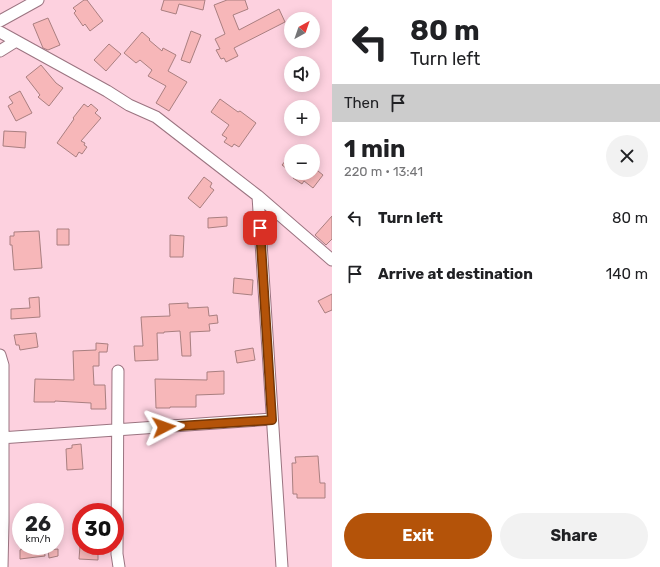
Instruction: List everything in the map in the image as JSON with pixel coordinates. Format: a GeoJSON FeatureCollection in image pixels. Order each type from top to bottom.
{"type":"FeatureCollection","features":[{"type":"Feature","properties":{"kind":"street"},"geometry":{"type":"LineString","coordinates":[[0,21],[38,0]]}},
{"type":"Feature","properties":{"kind":"street"},"geometry":{"type":"LineString","coordinates":[[0,32],[107,91],[129,105],[156,117],[258,196],[332,260]]}},
{"type":"Feature","properties":{"kind":"street"},"geometry":{"type":"LineString","coordinates":[[0,51],[16,41]]}},
{"type":"Feature","properties":{"kind":"street"},"geometry":{"type":"LineString","coordinates":[[258,196],[282,567]]}},
{"type":"Feature","properties":{"kind":"street"},"geometry":{"type":"LineString","coordinates":[[0,355],[3,365],[2,567]]}},
{"type":"Feature","properties":{"kind":"street"},"geometry":{"type":"LineString","coordinates":[[118,371],[117,554],[119,567]]}},
{"type":"Feature","properties":{"kind":"street"},"geometry":{"type":"LineString","coordinates":[[2,438],[272,420]]}},
{"type":"Feature","properties":{"kind":"building"},"geometry":{"type":"Polygon","coordinates":[[[84,0],[87,0],[103,21],[90,31],[85,24],[83,26],[74,13],[76,11],[73,8],[84,0]]]}},
{"type":"Feature","properties":{"kind":"building"},"geometry":{"type":"Polygon","coordinates":[[[164,0],[205,0],[203,10],[179,4],[176,14],[161,10],[164,0]]]}},
{"type":"Feature","properties":{"kind":"building"},"geometry":{"type":"Polygon","coordinates":[[[227,0],[245,0],[248,9],[233,15],[239,30],[279,9],[284,23],[234,48],[238,56],[226,62],[224,58],[221,59],[216,50],[220,49],[215,39],[225,34],[214,5],[227,0]]]}},
{"type":"Feature","properties":{"kind":"building"},"geometry":{"type":"Polygon","coordinates":[[[48,18],[60,45],[48,50],[43,48],[33,24],[48,18]]]}},
{"type":"Feature","properties":{"kind":"building"},"geometry":{"type":"Polygon","coordinates":[[[191,31],[201,35],[190,63],[181,60],[191,31]]]}},
{"type":"Feature","properties":{"kind":"building"},"geometry":{"type":"Polygon","coordinates":[[[142,32],[162,51],[163,48],[176,55],[168,71],[187,82],[169,111],[156,103],[166,86],[148,76],[152,70],[140,60],[136,63],[124,53],[142,32]]]}},
{"type":"Feature","properties":{"kind":"building"},"geometry":{"type":"Polygon","coordinates":[[[109,44],[121,54],[106,71],[94,60],[109,44]]]}},
{"type":"Feature","properties":{"kind":"building"},"geometry":{"type":"Polygon","coordinates":[[[41,65],[56,83],[63,88],[49,106],[38,97],[40,95],[26,77],[41,65]]]}},
{"type":"Feature","properties":{"kind":"building"},"geometry":{"type":"Polygon","coordinates":[[[20,91],[32,113],[16,121],[8,106],[13,103],[9,97],[20,91]]]}},
{"type":"Feature","properties":{"kind":"building"},"geometry":{"type":"Polygon","coordinates":[[[220,99],[256,123],[239,147],[234,144],[232,147],[224,142],[227,138],[222,135],[229,125],[211,112],[220,99]]]}},
{"type":"Feature","properties":{"kind":"building"},"geometry":{"type":"Polygon","coordinates":[[[84,104],[88,107],[91,104],[98,110],[95,113],[101,118],[81,141],[85,143],[84,145],[87,147],[82,154],[79,152],[76,157],[57,143],[84,104]]]}},
{"type":"Feature","properties":{"kind":"building"},"geometry":{"type":"Polygon","coordinates":[[[4,131],[26,132],[25,148],[3,146],[4,131]]]}},
{"type":"Feature","properties":{"kind":"building"},"geometry":{"type":"Polygon","coordinates":[[[204,177],[212,183],[210,187],[214,190],[200,208],[188,198],[204,177]]]}},
{"type":"Feature","properties":{"kind":"building"},"geometry":{"type":"Polygon","coordinates":[[[296,180],[319,180],[313,188],[304,181],[302,184],[296,180]]]}},
{"type":"Feature","properties":{"kind":"building"},"geometry":{"type":"Polygon","coordinates":[[[332,216],[332,239],[326,245],[315,235],[332,216]]]}},
{"type":"Feature","properties":{"kind":"building"},"geometry":{"type":"Polygon","coordinates":[[[227,217],[227,226],[208,228],[208,218],[227,217]]]}},
{"type":"Feature","properties":{"kind":"building"},"geometry":{"type":"Polygon","coordinates":[[[57,229],[69,229],[69,245],[57,245],[57,229]]]}},
{"type":"Feature","properties":{"kind":"building"},"geometry":{"type":"Polygon","coordinates":[[[39,231],[42,268],[14,270],[10,236],[14,236],[14,232],[39,231]]]}},
{"type":"Feature","properties":{"kind":"building"},"geometry":{"type":"Polygon","coordinates":[[[170,235],[184,236],[183,257],[170,257],[170,235]]]}},
{"type":"Feature","properties":{"kind":"building"},"geometry":{"type":"Polygon","coordinates":[[[234,278],[253,280],[252,295],[233,293],[234,278]]]}},
{"type":"Feature","properties":{"kind":"building"},"geometry":{"type":"Polygon","coordinates":[[[332,294],[332,310],[325,313],[318,301],[332,294]]]}},
{"type":"Feature","properties":{"kind":"building"},"geometry":{"type":"Polygon","coordinates":[[[39,297],[40,317],[11,319],[11,309],[30,308],[29,298],[39,297]]]}},
{"type":"Feature","properties":{"kind":"building"},"geometry":{"type":"Polygon","coordinates":[[[188,303],[188,308],[208,307],[209,316],[217,315],[218,323],[209,324],[210,331],[190,332],[191,356],[182,356],[180,331],[164,332],[157,333],[158,360],[135,361],[134,346],[143,346],[141,317],[170,316],[169,304],[188,303]]]}},
{"type":"Feature","properties":{"kind":"building"},"geometry":{"type":"Polygon","coordinates":[[[36,333],[38,347],[20,350],[19,345],[16,345],[14,335],[36,333]]]}},
{"type":"Feature","properties":{"kind":"building"},"geometry":{"type":"Polygon","coordinates":[[[96,343],[108,344],[107,352],[99,352],[99,366],[93,366],[94,385],[105,385],[106,409],[91,409],[91,403],[55,401],[34,402],[35,379],[74,380],[73,351],[96,350],[96,343]]]}},
{"type":"Feature","properties":{"kind":"building"},"geometry":{"type":"Polygon","coordinates":[[[253,348],[255,360],[237,363],[235,351],[253,348]]]}},
{"type":"Feature","properties":{"kind":"building"},"geometry":{"type":"Polygon","coordinates":[[[224,371],[224,394],[196,395],[196,407],[156,408],[155,379],[207,380],[207,372],[224,371]]]}},
{"type":"Feature","properties":{"kind":"building"},"geometry":{"type":"Polygon","coordinates":[[[81,444],[83,469],[67,470],[66,449],[72,448],[72,445],[81,444]]]}},
{"type":"Feature","properties":{"kind":"building"},"geometry":{"type":"Polygon","coordinates":[[[318,456],[320,483],[325,483],[325,498],[297,498],[297,494],[293,494],[292,463],[296,463],[295,457],[318,456]]]}},
{"type":"Feature","properties":{"kind":"building"},"geometry":{"type":"Polygon","coordinates":[[[20,555],[45,555],[45,556],[20,559],[20,555]]]}},
{"type":"Feature","properties":{"kind":"building"},"geometry":{"type":"Polygon","coordinates":[[[49,555],[58,555],[58,556],[49,558],[49,555]]]}},
{"type":"Feature","properties":{"kind":"building"},"geometry":{"type":"Polygon","coordinates":[[[79,555],[98,555],[98,560],[79,559],[79,555]]]}},
{"type":"Feature","properties":{"kind":"route"},"geometry":{"type":"LineString","coordinates":[[164,427],[272,420],[260,228]]}}]}
